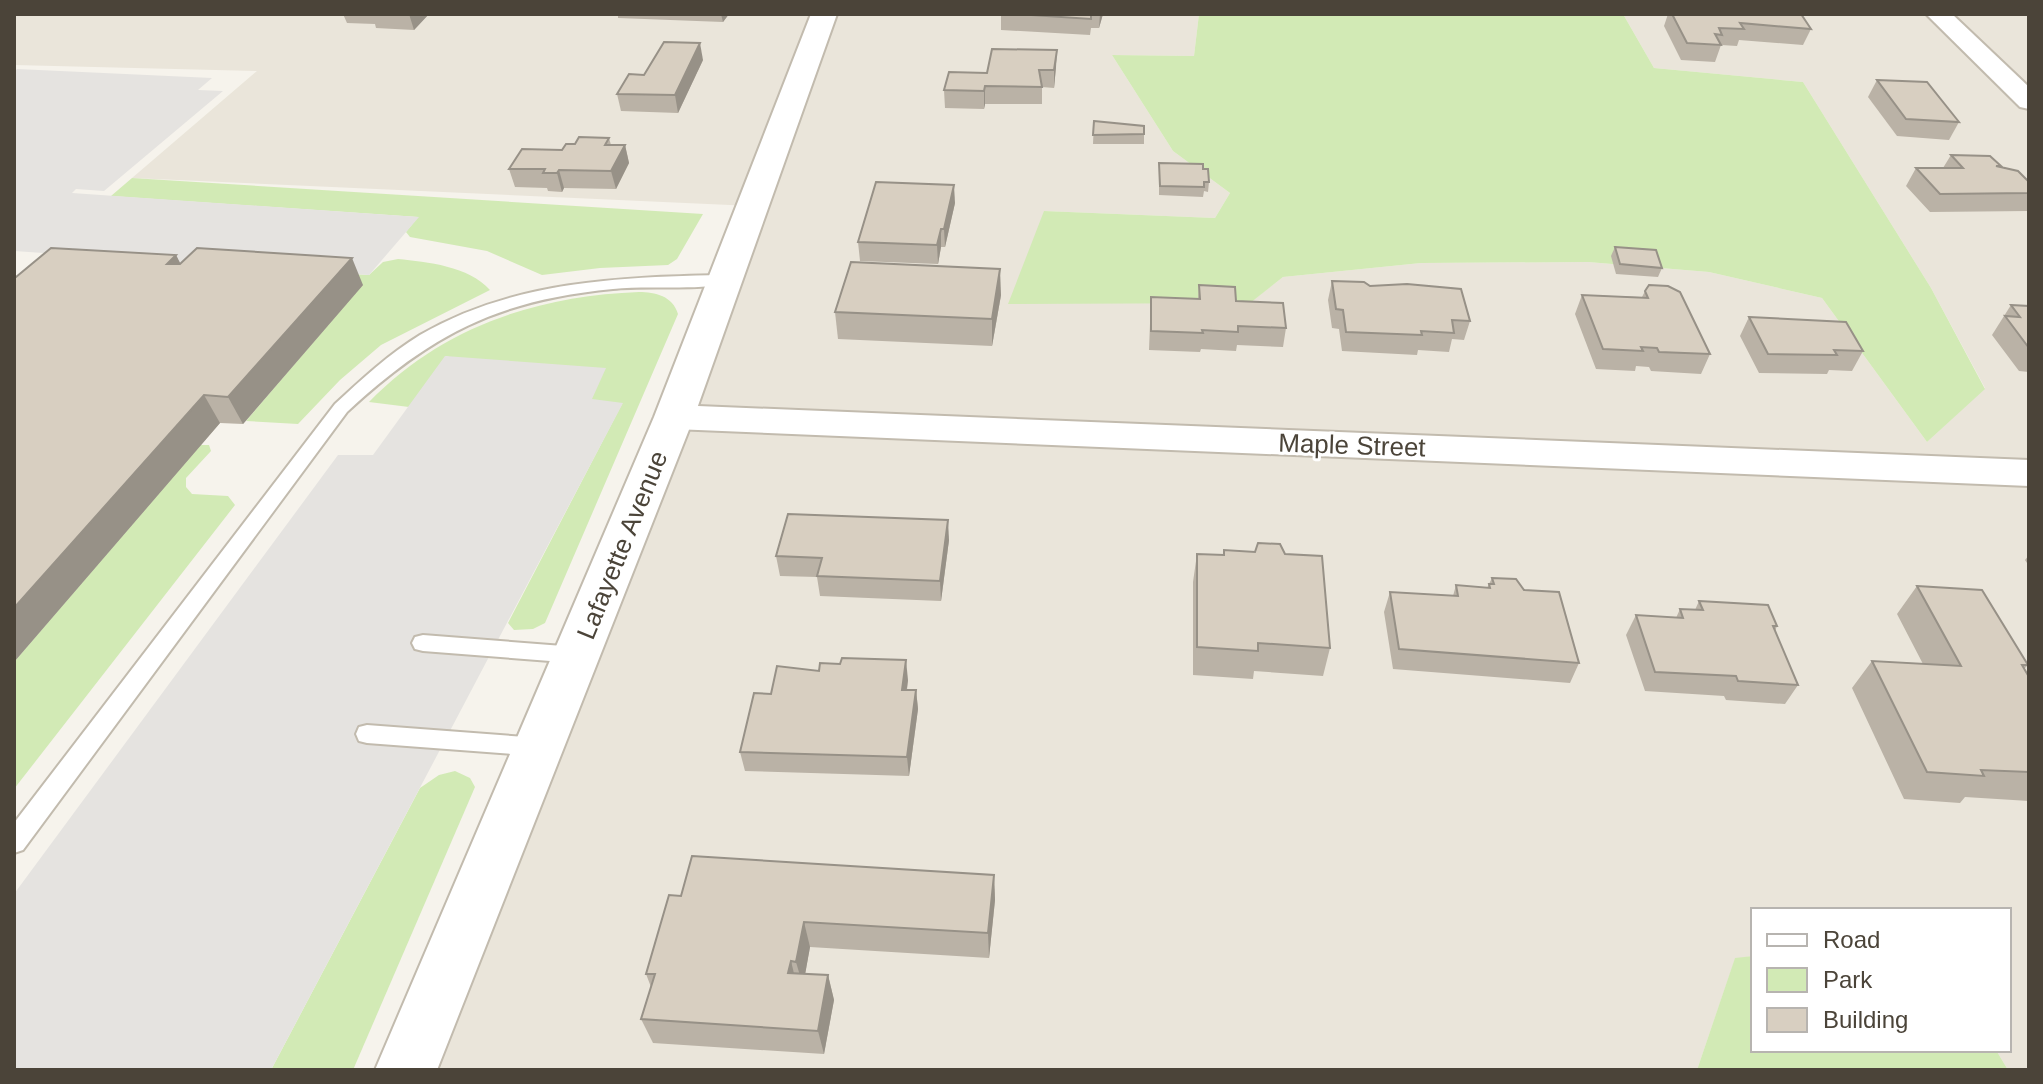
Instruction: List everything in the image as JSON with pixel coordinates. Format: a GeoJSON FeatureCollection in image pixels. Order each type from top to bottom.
{"type":"FeatureCollection","features":[{"type":"Feature","properties":{"kind":"street","name":"Lafayette Avenue"},"geometry":{"type":"LineString","coordinates":[[406,1070],[674,417],[824,14]]}},
{"type":"Feature","properties":{"kind":"street"},"geometry":{"type":"LineString","coordinates":[[1938,14],[2029,101]]}},
{"type":"Feature","properties":{"kind":"street","name":"Maple Street"},"geometry":{"type":"LineString","coordinates":[[674,417],[2029,473]]}},
{"type":"Feature","properties":{"kind":"lane"},"geometry":{"type":"LineString","coordinates":[[14,842],[341,408],[397,356],[429,335],[525,297],[603,283],[723,280]]}},
{"type":"Feature","properties":{"kind":"lane"},"geometry":{"type":"LineString","coordinates":[[423,643],[576,655]]}},
{"type":"Feature","properties":{"kind":"lane"},"geometry":{"type":"LineString","coordinates":[[367,734],[539,747]]}},
{"type":"Feature","properties":{"kind":"shaded area"},"geometry":{"type":"Polygon","coordinates":[[[14,14],[1199,14],[1194,56],[1112,55],[1173,151],[1230,193],[1215,218],[1044,211],[1249,303],[1283,277],[1421,263],[1588,262],[1709,272],[1822,298],[1927,442],[1985,388],[1931,288],[1803,82],[1654,68],[1623,14],[2029,14],[2029,1070],[2008,1070],[1997,1052],[2011,1052],[2011,908],[1751,908],[1751,956],[1735,959],[1697,1070],[402,1070],[752,206],[132,178],[257,71],[14,65],[14,14]]]}},
{"type":"Feature","properties":{"kind":"shaded area"},"geometry":{"type":"Polygon","coordinates":[[[17,69],[212,78],[198,90],[223,91],[104,191],[76,189],[72,193],[419,217],[369,275],[14,251],[14,72],[17,69]]]}},
{"type":"Feature","properties":{"kind":"shaded area"},"geometry":{"type":"Polygon","coordinates":[[[445,356],[606,368],[592,399],[623,403],[271,1070],[14,1070],[14,894],[338,455],[373,455],[445,356]]]}},
{"type":"Feature","properties":{"kind":"green space"},"geometry":{"type":"Polygon","coordinates":[[[1199,14],[1623,14],[1654,68],[1803,82],[1931,288],[1985,389],[1927,442],[1822,298],[1709,272],[1588,262],[1421,263],[1283,277],[1250,303],[1008,304],[1044,211],[1215,218],[1230,193],[1173,151],[1112,55],[1194,56],[1199,14]]]}},
{"type":"Feature","properties":{"kind":"green space"},"geometry":{"type":"Polygon","coordinates":[[[132,178],[703,214],[677,259],[668,265],[542,275],[487,251],[410,237],[406,232],[418,217],[111,196],[132,178]]]}},
{"type":"Feature","properties":{"kind":"green space"},"geometry":{"type":"Polygon","coordinates":[[[398,259],[459,270],[490,290],[381,345],[340,380],[298,424],[246,421],[362,285],[254,268],[369,275],[383,262],[398,259]]]}},
{"type":"Feature","properties":{"kind":"green space"},"geometry":{"type":"Polygon","coordinates":[[[639,292],[663,296],[672,303],[678,314],[545,623],[533,629],[514,630],[508,623],[622,404],[596,401],[446,356],[409,407],[369,402],[397,376],[428,354],[459,335],[493,320],[564,300],[639,292]]]}},
{"type":"Feature","properties":{"kind":"green space"},"geometry":{"type":"Polygon","coordinates":[[[200,445],[209,445],[211,451],[186,478],[186,487],[192,494],[228,496],[235,505],[14,789],[14,662],[200,445]]]}},
{"type":"Feature","properties":{"kind":"green space"},"geometry":{"type":"Polygon","coordinates":[[[455,771],[470,778],[475,787],[353,1070],[271,1070],[420,788],[439,775],[455,771]]]}},
{"type":"Feature","properties":{"kind":"green space"},"geometry":{"type":"Polygon","coordinates":[[[1751,956],[1751,1052],[1997,1052],[2008,1070],[1697,1070],[1735,958],[1751,956]]]}},
{"type":"Feature","properties":{"kind":"building"},"geometry":{"type":"Polygon","coordinates":[[[1016,14],[1091,14],[1091,19],[1016,14]]]}},
{"type":"Feature","properties":{"kind":"building"},"geometry":{"type":"Polygon","coordinates":[[[1672,14],[1801,14],[1811,29],[1740,23],[1744,29],[1719,28],[1722,35],[1715,34],[1721,45],[1687,43],[1672,14]]]}},
{"type":"Feature","properties":{"kind":"building"},"geometry":{"type":"Polygon","coordinates":[[[664,42],[700,43],[675,95],[617,94],[629,74],[644,75],[664,42]]]}},
{"type":"Feature","properties":{"kind":"building"},"geometry":{"type":"Polygon","coordinates":[[[992,49],[1057,50],[1054,70],[1039,70],[1042,87],[985,86],[984,91],[944,90],[949,72],[987,73],[992,49]]]}},
{"type":"Feature","properties":{"kind":"building"},"geometry":{"type":"Polygon","coordinates":[[[1877,80],[1927,82],[1959,122],[1906,119],[1877,80]]]}},
{"type":"Feature","properties":{"kind":"building"},"geometry":{"type":"Polygon","coordinates":[[[1094,121],[1144,126],[1144,134],[1093,135],[1094,121]]]}},
{"type":"Feature","properties":{"kind":"building"},"geometry":{"type":"Polygon","coordinates":[[[579,137],[609,138],[605,145],[625,145],[611,171],[559,170],[557,173],[543,173],[545,169],[509,169],[522,149],[562,150],[566,144],[575,144],[579,137]]]}},
{"type":"Feature","properties":{"kind":"building"},"geometry":{"type":"Polygon","coordinates":[[[1951,155],[1990,156],[2001,166],[1996,166],[2018,171],[2029,182],[2029,193],[1940,194],[1916,168],[1963,168],[1951,155]]]}},
{"type":"Feature","properties":{"kind":"building"},"geometry":{"type":"Polygon","coordinates":[[[1159,163],[1203,164],[1203,169],[1208,169],[1209,182],[1204,182],[1204,187],[1160,186],[1159,163]]]}},
{"type":"Feature","properties":{"kind":"building"},"geometry":{"type":"Polygon","coordinates":[[[876,182],[954,185],[937,245],[858,242],[876,182]]]}},
{"type":"Feature","properties":{"kind":"building"},"geometry":{"type":"Polygon","coordinates":[[[1615,247],[1656,250],[1662,268],[1620,264],[1615,247]]]}},
{"type":"Feature","properties":{"kind":"building"},"geometry":{"type":"Polygon","coordinates":[[[51,248],[176,255],[167,264],[180,264],[197,248],[352,258],[228,397],[204,395],[14,608],[14,277],[51,248]]]}},
{"type":"Feature","properties":{"kind":"building"},"geometry":{"type":"Polygon","coordinates":[[[851,262],[1000,269],[992,319],[835,312],[851,262]]]}},
{"type":"Feature","properties":{"kind":"building"},"geometry":{"type":"Polygon","coordinates":[[[1332,281],[1364,282],[1370,286],[1407,284],[1461,289],[1470,321],[1452,320],[1454,333],[1346,332],[1343,310],[1336,309],[1332,281]]]}},
{"type":"Feature","properties":{"kind":"building"},"geometry":{"type":"Polygon","coordinates":[[[1199,285],[1235,287],[1236,301],[1283,303],[1286,328],[1238,326],[1238,332],[1202,330],[1203,333],[1151,331],[1151,297],[1200,299],[1199,285]]]}},
{"type":"Feature","properties":{"kind":"building"},"geometry":{"type":"Polygon","coordinates":[[[1649,285],[1668,286],[1680,292],[1710,354],[1659,352],[1657,348],[1641,347],[1643,351],[1603,349],[1582,295],[1648,298],[1645,291],[1649,285]]]}},
{"type":"Feature","properties":{"kind":"building"},"geometry":{"type":"Polygon","coordinates":[[[2011,305],[2029,306],[2029,348],[2005,316],[2020,317],[2011,305]]]}},
{"type":"Feature","properties":{"kind":"building"},"geometry":{"type":"Polygon","coordinates":[[[1749,317],[1846,322],[1863,351],[1834,350],[1837,355],[1768,354],[1749,317]]]}},
{"type":"Feature","properties":{"kind":"building"},"geometry":{"type":"Polygon","coordinates":[[[788,514],[948,520],[940,581],[817,576],[822,558],[776,556],[788,514]]]}},
{"type":"Feature","properties":{"kind":"building"},"geometry":{"type":"Polygon","coordinates":[[[1258,543],[1280,544],[1285,554],[1322,556],[1330,648],[1258,643],[1258,651],[1197,647],[1197,554],[1224,555],[1224,550],[1255,552],[1258,543]]]}},
{"type":"Feature","properties":{"kind":"building"},"geometry":{"type":"Polygon","coordinates":[[[1492,578],[1516,579],[1524,590],[1559,592],[1579,663],[1399,649],[1390,592],[1458,596],[1456,585],[1490,588],[1489,584],[1494,584],[1492,578]]]}},
{"type":"Feature","properties":{"kind":"building"},"geometry":{"type":"Polygon","coordinates":[[[1917,586],[1982,590],[2028,665],[2022,665],[2029,677],[2029,772],[1981,770],[1984,776],[1927,772],[1872,661],[1961,666],[1917,586]]]}},
{"type":"Feature","properties":{"kind":"building"},"geometry":{"type":"Polygon","coordinates":[[[1699,601],[1768,605],[1777,626],[1773,626],[1798,685],[1738,681],[1736,676],[1655,672],[1636,615],[1683,618],[1680,609],[1703,610],[1699,601]]]}},
{"type":"Feature","properties":{"kind":"building"},"geometry":{"type":"Polygon","coordinates":[[[842,658],[906,660],[902,690],[916,690],[907,757],[740,752],[754,693],[771,694],[777,666],[819,671],[820,663],[840,664],[842,658]]]}},
{"type":"Feature","properties":{"kind":"building"},"geometry":{"type":"Polygon","coordinates":[[[692,856],[994,875],[988,933],[804,922],[796,962],[791,961],[788,973],[828,975],[818,1031],[641,1019],[655,974],[646,974],[669,895],[681,896],[692,856]]]}}]}
